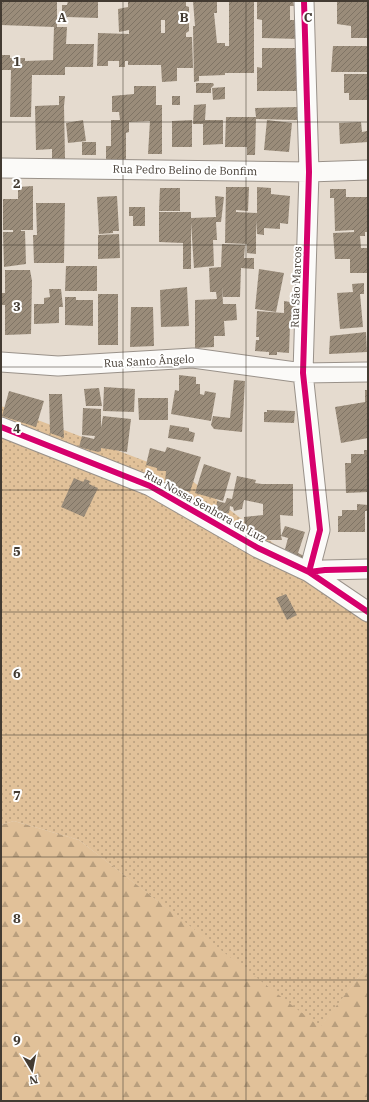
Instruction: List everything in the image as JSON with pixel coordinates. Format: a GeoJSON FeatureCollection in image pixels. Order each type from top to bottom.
{"type":"FeatureCollection","features":[{"type":"Feature","properties":{"kind":"street","name":"Rua São Marcos"},"geometry":{"type":"LineString","coordinates":[[304,1],[309,172],[303,373],[320,530],[309,572]]}},
{"type":"Feature","properties":{"kind":"street","name":"Rua Pedro Belino de Bonfim"},"geometry":{"type":"LineString","coordinates":[[1,168],[309,172],[368,170]]}},
{"type":"Feature","properties":{"kind":"street","name":"Rua Santo Ângelo"},"geometry":{"type":"LineString","coordinates":[[1,362],[58,366],[193,358],[303,373],[368,372]]}},
{"type":"Feature","properties":{"kind":"street","name":"Rua Nossa Senhora da Luz"},"geometry":{"type":"LineString","coordinates":[[1,427],[11,429],[150,486],[258,548],[309,572],[368,612]]}},
{"type":"Feature","properties":{"kind":"street"},"geometry":{"type":"LineString","coordinates":[[309,572],[368,569]]}},
{"type":"Feature","properties":{"kind":"green space"},"geometry":{"type":"Polygon","coordinates":[[[1,406],[187,477],[368,616],[368,965],[320,1028],[79,840],[14,821],[1,825],[1,406]]]}},
{"type":"Feature","properties":{"kind":"green space"},"geometry":{"type":"Polygon","coordinates":[[[14,821],[79,840],[320,1027],[368,965],[368,1101],[1,1101],[1,825],[14,821]]]}},
{"type":"Feature","properties":{"kind":"building"},"geometry":{"type":"Polygon","coordinates":[[[1,1],[57,1],[57,27],[67,27],[66,44],[94,44],[93,67],[65,67],[65,75],[32,75],[31,117],[10,117],[11,70],[1,70],[1,55],[10,55],[10,58],[25,58],[25,61],[53,60],[54,27],[1,25],[1,1]]]}},
{"type":"Feature","properties":{"kind":"building"},"geometry":{"type":"Polygon","coordinates":[[[68,1],[98,1],[98,18],[67,17],[67,19],[62,19],[62,5],[67,5],[68,1]]]}},
{"type":"Feature","properties":{"kind":"building"},"geometry":{"type":"Polygon","coordinates":[[[128,1],[186,1],[186,6],[189,7],[189,17],[186,19],[189,20],[189,31],[186,33],[186,37],[192,37],[193,68],[177,68],[177,81],[162,82],[161,65],[128,65],[128,61],[125,61],[125,67],[119,67],[119,61],[108,61],[108,66],[97,66],[98,33],[129,34],[129,30],[119,32],[118,9],[128,7],[128,1]],[[161,20],[161,33],[165,33],[165,20],[161,20]]]}},
{"type":"Feature","properties":{"kind":"building"},"geometry":{"type":"Polygon","coordinates":[[[193,1],[217,1],[217,13],[214,13],[217,43],[225,43],[225,46],[229,46],[229,1],[254,1],[254,73],[225,73],[225,75],[199,76],[199,81],[194,82],[193,26],[195,26],[193,1]]]}},
{"type":"Feature","properties":{"kind":"building"},"geometry":{"type":"Polygon","coordinates":[[[257,1],[293,1],[294,6],[290,6],[290,20],[294,20],[294,12],[300,12],[300,39],[262,38],[262,20],[257,19],[257,1]]]}},
{"type":"Feature","properties":{"kind":"building"},"geometry":{"type":"Polygon","coordinates":[[[337,1],[368,1],[368,38],[351,38],[351,26],[337,24],[337,1]]]}},
{"type":"Feature","properties":{"kind":"building"},"geometry":{"type":"Polygon","coordinates":[[[333,46],[368,46],[367,72],[331,72],[333,46]]]}},
{"type":"Feature","properties":{"kind":"building"},"geometry":{"type":"Polygon","coordinates":[[[262,48],[298,48],[300,91],[257,91],[257,67],[262,68],[262,48]]]}},
{"type":"Feature","properties":{"kind":"building"},"geometry":{"type":"Polygon","coordinates":[[[344,74],[368,74],[368,100],[349,100],[349,93],[344,93],[344,74]]]}},
{"type":"Feature","properties":{"kind":"building"},"geometry":{"type":"Polygon","coordinates":[[[196,83],[213,83],[214,85],[211,88],[211,93],[196,93],[196,83]]]}},
{"type":"Feature","properties":{"kind":"building"},"geometry":{"type":"Polygon","coordinates":[[[134,86],[156,86],[156,105],[162,105],[162,154],[148,154],[150,121],[129,122],[129,132],[126,133],[126,164],[106,164],[106,146],[111,146],[111,120],[120,120],[119,112],[112,112],[112,96],[134,94],[134,86]]]}},
{"type":"Feature","properties":{"kind":"building"},"geometry":{"type":"Polygon","coordinates":[[[225,87],[225,99],[213,100],[212,88],[225,87]]]}},
{"type":"Feature","properties":{"kind":"building"},"geometry":{"type":"Polygon","coordinates":[[[59,96],[65,96],[65,159],[52,159],[52,149],[36,150],[35,106],[59,105],[59,96]]]}},
{"type":"Feature","properties":{"kind":"building"},"geometry":{"type":"Polygon","coordinates":[[[172,96],[180,96],[180,105],[172,105],[172,96]]]}},
{"type":"Feature","properties":{"kind":"building"},"geometry":{"type":"Polygon","coordinates":[[[206,104],[205,120],[223,120],[223,144],[203,145],[203,124],[193,124],[194,105],[206,104]]]}},
{"type":"Feature","properties":{"kind":"building"},"geometry":{"type":"Polygon","coordinates":[[[297,107],[297,120],[256,119],[255,155],[247,155],[247,147],[225,147],[226,117],[256,117],[255,108],[297,107]]]}},
{"type":"Feature","properties":{"kind":"building"},"geometry":{"type":"Polygon","coordinates":[[[83,120],[86,141],[68,143],[66,123],[83,120]]]}},
{"type":"Feature","properties":{"kind":"building"},"geometry":{"type":"Polygon","coordinates":[[[192,120],[192,147],[172,147],[172,121],[192,120]]]}},
{"type":"Feature","properties":{"kind":"building"},"geometry":{"type":"Polygon","coordinates":[[[267,120],[292,123],[289,152],[264,150],[267,120]]]}},
{"type":"Feature","properties":{"kind":"building"},"geometry":{"type":"Polygon","coordinates":[[[361,122],[362,132],[367,131],[368,142],[340,144],[339,123],[361,122]]]}},
{"type":"Feature","properties":{"kind":"building"},"geometry":{"type":"Polygon","coordinates":[[[82,142],[96,142],[96,155],[82,155],[82,142]]]}},
{"type":"Feature","properties":{"kind":"building"},"geometry":{"type":"Polygon","coordinates":[[[33,186],[33,230],[21,230],[25,231],[26,264],[4,267],[3,232],[13,232],[13,230],[3,230],[3,199],[18,199],[18,187],[33,186]]]}},
{"type":"Feature","properties":{"kind":"building"},"geometry":{"type":"Polygon","coordinates":[[[226,187],[249,187],[248,211],[236,210],[236,212],[257,213],[257,187],[271,188],[271,194],[290,196],[288,224],[280,223],[280,229],[264,228],[264,235],[257,234],[256,220],[256,254],[247,253],[247,244],[225,243],[226,187]]]}},
{"type":"Feature","properties":{"kind":"building"},"geometry":{"type":"Polygon","coordinates":[[[160,188],[180,188],[180,211],[159,211],[160,188]]]}},
{"type":"Feature","properties":{"kind":"building"},"geometry":{"type":"Polygon","coordinates":[[[330,189],[346,189],[346,197],[368,197],[368,232],[365,232],[365,236],[360,236],[361,248],[368,248],[368,273],[350,273],[350,259],[335,259],[333,233],[354,232],[354,230],[335,231],[334,198],[330,198],[330,189]]]}},
{"type":"Feature","properties":{"kind":"building"},"geometry":{"type":"Polygon","coordinates":[[[117,196],[119,231],[99,234],[97,197],[117,196]]]}},
{"type":"Feature","properties":{"kind":"building"},"geometry":{"type":"Polygon","coordinates":[[[215,196],[224,197],[221,222],[216,222],[217,240],[213,240],[214,266],[194,268],[191,222],[191,269],[183,269],[183,243],[159,242],[159,212],[191,212],[191,218],[216,217],[215,196]]]}},
{"type":"Feature","properties":{"kind":"building"},"geometry":{"type":"Polygon","coordinates":[[[36,203],[65,203],[64,263],[34,263],[33,235],[37,235],[36,203]]]}},
{"type":"Feature","properties":{"kind":"building"},"geometry":{"type":"Polygon","coordinates":[[[129,207],[145,207],[145,226],[133,226],[133,216],[129,216],[129,207]]]}},
{"type":"Feature","properties":{"kind":"building"},"geometry":{"type":"Polygon","coordinates":[[[119,234],[120,258],[98,259],[98,235],[119,234]]]}},
{"type":"Feature","properties":{"kind":"building"},"geometry":{"type":"Polygon","coordinates":[[[222,244],[245,245],[244,258],[254,258],[254,269],[241,268],[240,297],[223,297],[222,286],[223,304],[236,304],[237,320],[224,321],[225,336],[214,336],[214,347],[195,348],[195,300],[217,299],[216,292],[210,292],[209,268],[221,267],[222,244]]]}},
{"type":"Feature","properties":{"kind":"building"},"geometry":{"type":"Polygon","coordinates":[[[66,266],[97,266],[97,291],[65,291],[66,266]]]}},
{"type":"Feature","properties":{"kind":"building"},"geometry":{"type":"Polygon","coordinates":[[[259,269],[284,273],[276,312],[255,309],[259,269]]]}},
{"type":"Feature","properties":{"kind":"building"},"geometry":{"type":"Polygon","coordinates":[[[5,270],[30,270],[32,281],[31,334],[5,335],[5,305],[1,305],[1,293],[5,293],[5,270]]]}},
{"type":"Feature","properties":{"kind":"building"},"geometry":{"type":"Polygon","coordinates":[[[364,283],[364,294],[360,294],[363,327],[340,329],[337,293],[353,292],[352,284],[364,283]]]}},
{"type":"Feature","properties":{"kind":"building"},"geometry":{"type":"Polygon","coordinates":[[[187,287],[189,326],[161,327],[160,290],[187,287]]]}},
{"type":"Feature","properties":{"kind":"building"},"geometry":{"type":"Polygon","coordinates":[[[49,289],[61,289],[63,307],[59,307],[59,323],[34,324],[34,304],[44,304],[44,298],[50,297],[49,289]]]}},
{"type":"Feature","properties":{"kind":"building"},"geometry":{"type":"Polygon","coordinates":[[[98,294],[118,294],[118,345],[98,345],[98,294]]]}},
{"type":"Feature","properties":{"kind":"building"},"geometry":{"type":"Polygon","coordinates":[[[65,297],[76,297],[76,300],[93,300],[93,326],[65,325],[65,297]]]}},
{"type":"Feature","properties":{"kind":"building"},"geometry":{"type":"Polygon","coordinates":[[[284,301],[296,303],[295,326],[290,325],[289,353],[277,352],[277,355],[269,355],[269,352],[255,351],[256,340],[259,340],[259,337],[256,337],[257,311],[284,313],[284,301]]]}},
{"type":"Feature","properties":{"kind":"building"},"geometry":{"type":"Polygon","coordinates":[[[131,307],[153,307],[154,346],[130,347],[131,307]]]}},
{"type":"Feature","properties":{"kind":"building"},"geometry":{"type":"Polygon","coordinates":[[[366,332],[367,352],[329,354],[330,336],[366,332]]]}},
{"type":"Feature","properties":{"kind":"building"},"geometry":{"type":"Polygon","coordinates":[[[179,375],[196,377],[196,384],[200,384],[200,394],[204,395],[205,391],[216,393],[211,421],[171,414],[175,390],[179,391],[179,375]]]}},
{"type":"Feature","properties":{"kind":"building"},"geometry":{"type":"Polygon","coordinates":[[[234,380],[245,381],[242,432],[214,429],[211,425],[213,416],[230,418],[234,380]]]}},
{"type":"Feature","properties":{"kind":"building"},"geometry":{"type":"Polygon","coordinates":[[[104,387],[135,389],[134,412],[103,411],[104,387]]]}},
{"type":"Feature","properties":{"kind":"building"},"geometry":{"type":"Polygon","coordinates":[[[99,388],[102,406],[86,406],[84,389],[99,388]]]}},
{"type":"Feature","properties":{"kind":"building"},"geometry":{"type":"Polygon","coordinates":[[[365,390],[368,390],[368,438],[341,443],[335,407],[365,402],[365,390]]]}},
{"type":"Feature","properties":{"kind":"building"},"geometry":{"type":"Polygon","coordinates":[[[9,391],[44,401],[36,427],[2,416],[9,391]]]}},
{"type":"Feature","properties":{"kind":"building"},"geometry":{"type":"Polygon","coordinates":[[[49,394],[62,394],[64,438],[50,433],[49,394]]]}},
{"type":"Feature","properties":{"kind":"building"},"geometry":{"type":"Polygon","coordinates":[[[138,398],[168,398],[168,420],[139,420],[138,398]]]}},
{"type":"Feature","properties":{"kind":"building"},"geometry":{"type":"Polygon","coordinates":[[[83,408],[101,409],[101,428],[103,416],[131,419],[127,452],[101,448],[101,451],[98,452],[79,447],[82,436],[94,439],[95,436],[82,435],[83,408]]]}},
{"type":"Feature","properties":{"kind":"building"},"geometry":{"type":"Polygon","coordinates":[[[267,410],[295,411],[294,423],[264,422],[264,412],[267,412],[267,410]]]}},
{"type":"Feature","properties":{"kind":"building"},"geometry":{"type":"Polygon","coordinates":[[[170,425],[189,428],[189,431],[195,433],[193,442],[168,438],[170,425]]]}},
{"type":"Feature","properties":{"kind":"building"},"geometry":{"type":"Polygon","coordinates":[[[167,447],[201,457],[190,492],[165,484],[166,471],[157,470],[157,468],[146,465],[150,448],[165,452],[167,447]]]}},
{"type":"Feature","properties":{"kind":"building"},"geometry":{"type":"Polygon","coordinates":[[[364,450],[368,450],[368,492],[346,493],[345,463],[351,463],[351,454],[364,454],[364,450]]]}},
{"type":"Feature","properties":{"kind":"building"},"geometry":{"type":"Polygon","coordinates":[[[204,464],[231,473],[223,501],[195,493],[204,464]]]}},
{"type":"Feature","properties":{"kind":"building"},"geometry":{"type":"Polygon","coordinates":[[[237,476],[256,480],[255,483],[262,484],[293,484],[293,516],[280,515],[282,540],[257,540],[256,534],[245,534],[244,517],[263,515],[263,504],[244,500],[242,509],[234,511],[233,507],[230,506],[229,513],[225,514],[216,510],[217,501],[225,503],[227,498],[232,499],[237,476]]]}},
{"type":"Feature","properties":{"kind":"building"},"geometry":{"type":"Polygon","coordinates":[[[74,478],[83,482],[85,479],[90,481],[89,484],[98,488],[84,517],[61,507],[74,478]]]}},
{"type":"Feature","properties":{"kind":"building"},"geometry":{"type":"Polygon","coordinates":[[[357,504],[368,505],[368,511],[365,511],[365,532],[338,532],[338,516],[342,516],[342,510],[357,510],[357,504]]]}},
{"type":"Feature","properties":{"kind":"building"},"geometry":{"type":"Polygon","coordinates":[[[285,526],[305,532],[298,553],[306,557],[303,564],[284,553],[288,538],[281,536],[285,526]]]}},
{"type":"Feature","properties":{"kind":"building"},"geometry":{"type":"Polygon","coordinates":[[[286,594],[297,615],[287,620],[276,598],[286,594]]]}},
{"type":"Feature","properties":{"kind":"cycle path"},"geometry":{"type":"LineString","coordinates":[[304,1],[309,172],[303,373],[320,530],[309,572],[368,569]]}},
{"type":"Feature","properties":{"kind":"cycle path"},"geometry":{"type":"LineString","coordinates":[[1,427],[150,486],[258,548],[309,572],[368,612]]}}]}
